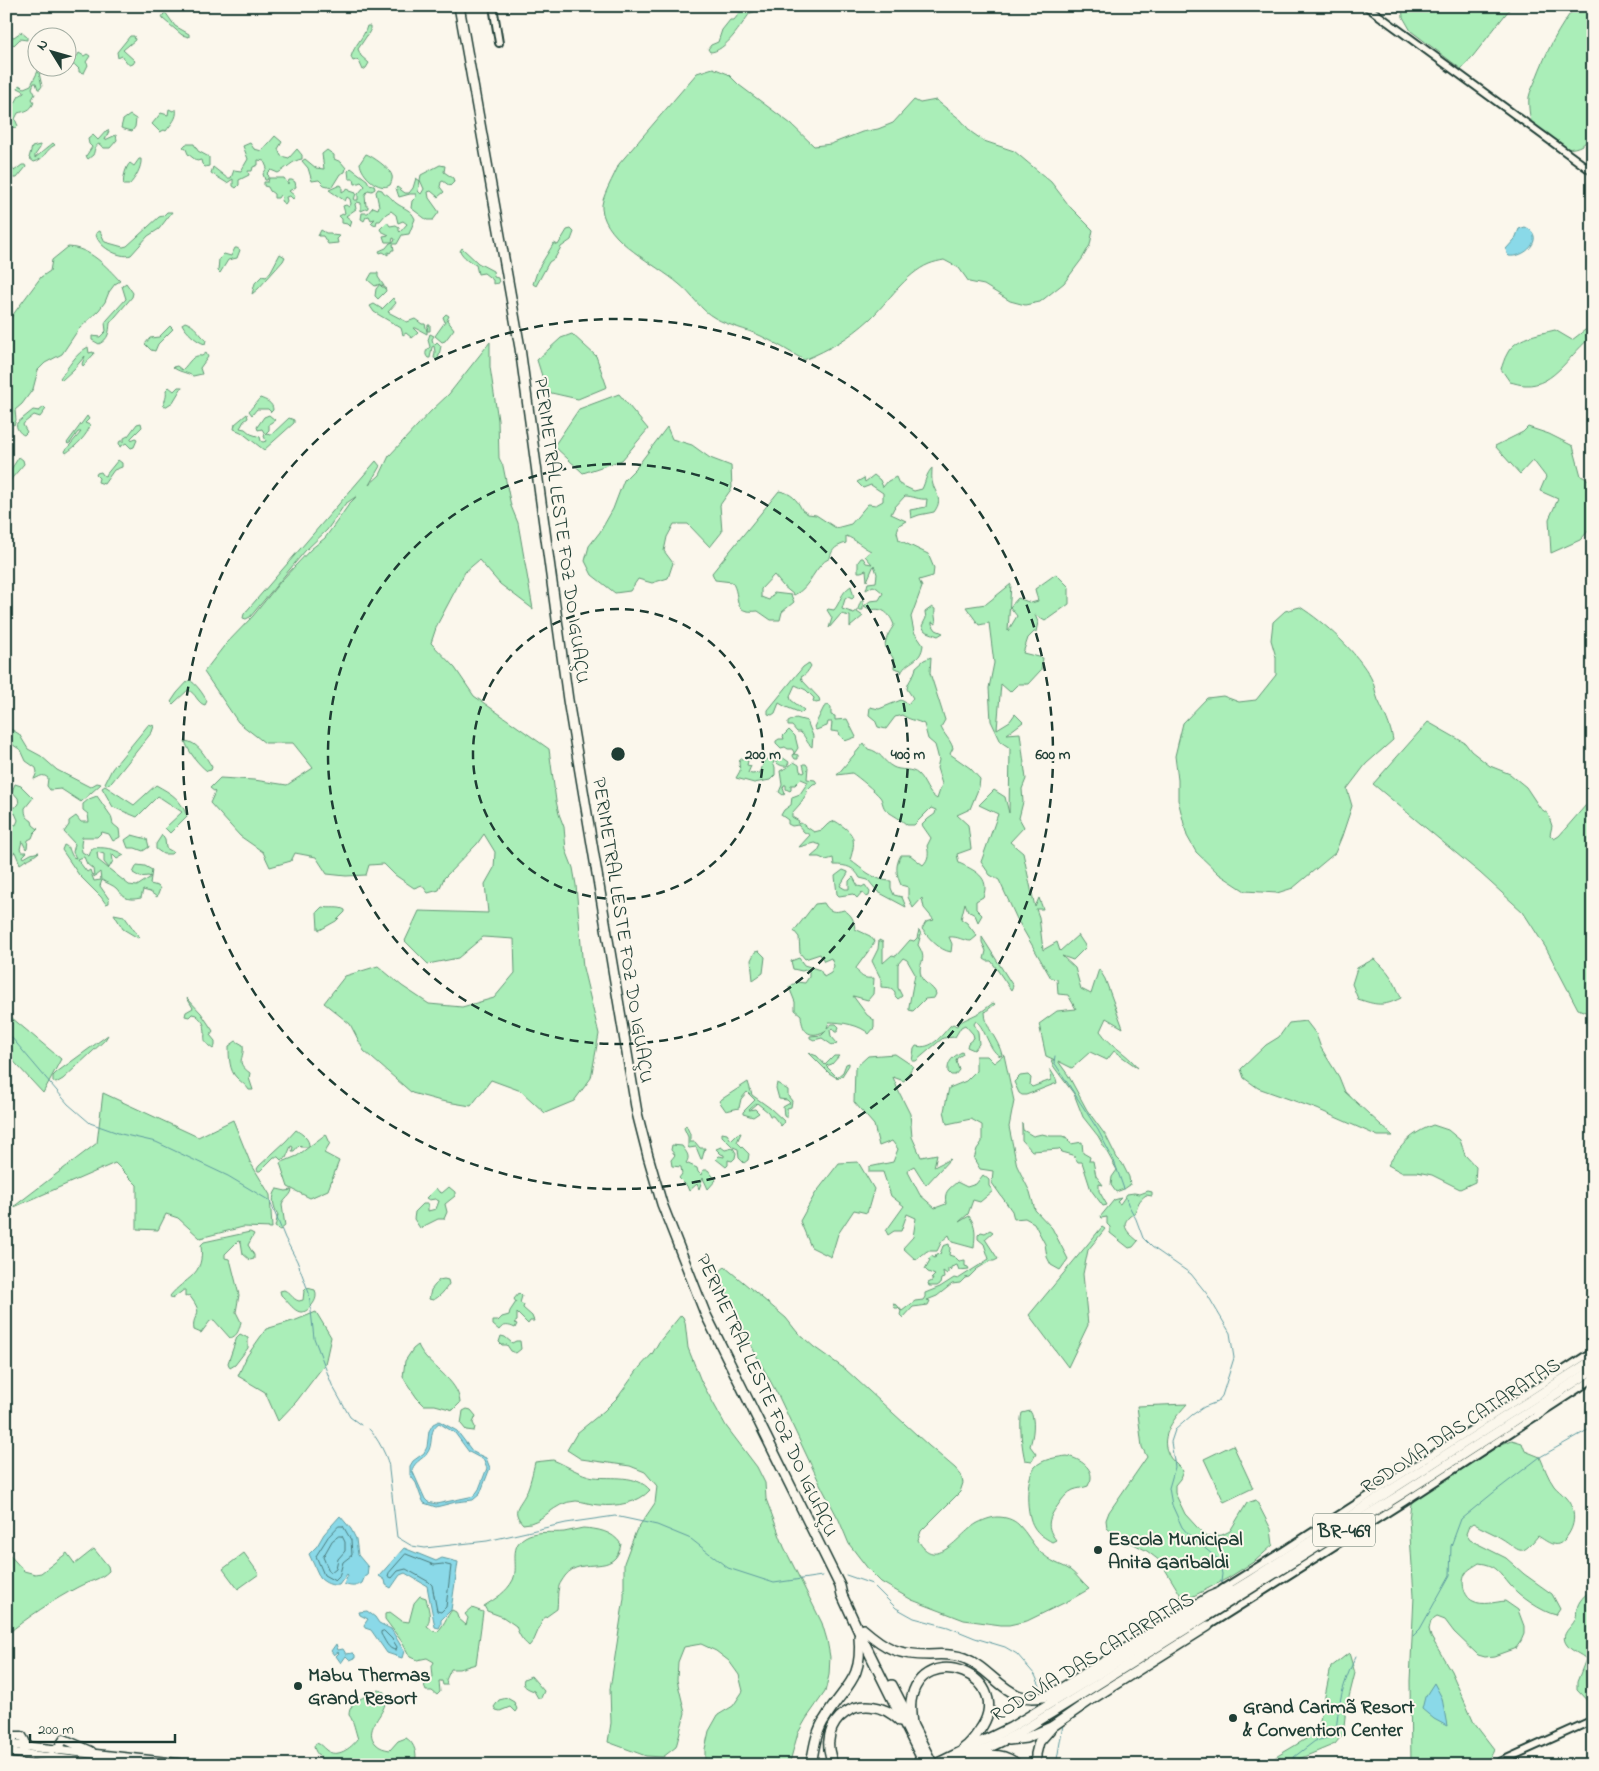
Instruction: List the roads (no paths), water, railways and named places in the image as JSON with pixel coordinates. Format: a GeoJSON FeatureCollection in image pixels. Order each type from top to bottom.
{"type":"FeatureCollection","features":[{"type":"Feature","properties":{"kind":"highway","name":"PERIMETRAL LESTE FOZ DO IGUAÇU"},"geometry":{"type":"LineString","coordinates":[[459,6],[520,348],[568,700],[637,1113],[648,1156],[662,1204],[705,1313],[840,1586],[842,1596],[861,1629],[921,1749]]}},
{"type":"Feature","properties":{"kind":"highway","name":"RODOVÍA DAS CATARATAS"},"geometry":{"type":"LineString","coordinates":[[952,1761],[1010,1728],[1251,1580],[1593,1360]]}},
{"type":"Feature","properties":{"kind":"highway","name":"RODOVÍA DAS CATARATAS"},"geometry":{"type":"LineString","coordinates":[[933,1765],[962,1760],[1004,1740],[1053,1712],[1403,1493],[1593,1370]]}},
{"type":"Feature","properties":{"kind":"highway"},"geometry":{"type":"LineString","coordinates":[[1538,1415],[1562,1390]]}},
{"type":"Feature","properties":{"kind":"highway"},"geometry":{"type":"LineString","coordinates":[[861,1629],[892,1650],[911,1655],[950,1655],[960,1657],[977,1665],[1000,1686],[1010,1692],[1030,1697],[1044,1697],[1052,1694],[1209,1597],[1251,1580]]}},
{"type":"Feature","properties":{"kind":"highway"},"geometry":{"type":"LineString","coordinates":[[1176,1635],[1208,1626]]}},
{"type":"Feature","properties":{"kind":"highway"},"geometry":{"type":"LineString","coordinates":[[1036,1765],[1039,1742],[1054,1726],[1089,1701],[1208,1626]]}},
{"type":"Feature","properties":{"kind":"highway"},"geometry":{"type":"LineString","coordinates":[[811,1765],[817,1735],[822,1723],[850,1686],[857,1670],[861,1629]]}},
{"type":"Feature","properties":{"kind":"highway"},"geometry":{"type":"LineString","coordinates":[[909,1725],[911,1699],[918,1684],[925,1676],[935,1670],[951,1668],[962,1670],[976,1678],[987,1697],[988,1708],[986,1718],[967,1746],[952,1761]]}},
{"type":"Feature","properties":{"kind":"highway"},"geometry":{"type":"LineString","coordinates":[[834,1765],[829,1750],[830,1736],[839,1719],[850,1710],[864,1706],[878,1706],[909,1725]]}},
{"type":"Feature","properties":{"kind":"highway"},"geometry":{"type":"LineString","coordinates":[[1004,1740],[1026,1738],[1054,1726]]}},
{"type":"Feature","properties":{"kind":"highway"},"geometry":{"type":"LineString","coordinates":[[921,1749],[925,1765]]}},
{"type":"Feature","properties":{"kind":"highway"},"geometry":{"type":"LineString","coordinates":[[921,1749],[933,1765]]}},
{"type":"Feature","properties":{"kind":"highway"},"geometry":{"type":"LineString","coordinates":[[962,1760],[999,1755],[1008,1758],[1018,1765]]}},
{"type":"Feature","properties":{"kind":"main road"},"geometry":{"type":"LineString","coordinates":[[6,1736],[20,1735],[24,1739],[25,1746],[18,1753]]}},
{"type":"Feature","properties":{"kind":"main road"},"geometry":{"type":"LineString","coordinates":[[57,1750],[64,1739],[98,1754]]}},
{"type":"Feature","properties":{"kind":"main road"},"geometry":{"type":"LineString","coordinates":[[6,1744],[194,1765]]}},
{"type":"Feature","properties":{"kind":"main road"},"geometry":{"type":"LineString","coordinates":[[57,1750],[63,1759]]}},
{"type":"Feature","properties":{"kind":"main road"},"geometry":{"type":"LineString","coordinates":[[6,1752],[110,1765]]}},
{"type":"Feature","properties":{"kind":"street"},"geometry":{"type":"LineString","coordinates":[[493,6],[500,43]]}},
{"type":"Feature","properties":{"kind":"street"},"geometry":{"type":"LineString","coordinates":[[1366,6],[1593,172]]}},
{"type":"Feature","properties":{"kind":"street"},"geometry":{"type":"LineString","coordinates":[[1209,1597],[1593,1351]]}},
{"type":"Feature","properties":{"kind":"street"},"geometry":{"type":"LineString","coordinates":[[1208,1626],[1593,1379]]}},
{"type":"Feature","properties":{"kind":"street"},"geometry":{"type":"LineString","coordinates":[[1493,1765],[1593,1720]]}},
{"type":"Feature","properties":{"kind":"water"},"geometry":{"type":"Polygon","coordinates":[[[1525,227],[1534,236],[1532,246],[1522,254],[1509,256],[1506,249],[1515,239],[1519,229],[1525,227]]]}},
{"type":"Feature","properties":{"kind":"water"},"geometry":{"type":"Polygon","coordinates":[[[439,1421],[457,1431],[473,1452],[486,1458],[490,1468],[480,1494],[473,1500],[436,1507],[424,1503],[416,1483],[410,1475],[410,1466],[413,1461],[424,1453],[427,1447],[429,1431],[433,1424],[439,1421]],[[439,1423],[432,1432],[429,1450],[413,1467],[412,1470],[428,1502],[436,1504],[474,1496],[479,1489],[487,1468],[484,1460],[469,1452],[455,1433],[439,1423]]]}},
{"type":"Feature","properties":{"kind":"water"},"geometry":{"type":"Polygon","coordinates":[[[340,1516],[351,1529],[356,1539],[358,1555],[368,1567],[367,1576],[365,1576],[362,1583],[356,1586],[344,1584],[347,1574],[339,1585],[331,1585],[324,1581],[320,1578],[309,1554],[340,1516]]]}},
{"type":"Feature","properties":{"kind":"water"},"geometry":{"type":"Polygon","coordinates":[[[404,1548],[436,1561],[442,1558],[458,1562],[451,1610],[441,1620],[439,1628],[435,1627],[427,1586],[405,1573],[400,1575],[391,1588],[379,1576],[404,1548]]]}},
{"type":"Feature","properties":{"kind":"water"},"geometry":{"type":"Polygon","coordinates":[[[367,1611],[379,1623],[391,1629],[404,1651],[402,1658],[387,1653],[371,1630],[365,1628],[364,1625],[368,1619],[360,1615],[359,1612],[367,1611]]]}},
{"type":"Feature","properties":{"kind":"water"},"geometry":{"type":"Polygon","coordinates":[[[336,1644],[338,1650],[343,1649],[346,1654],[353,1653],[355,1658],[350,1660],[346,1656],[341,1663],[336,1656],[339,1653],[334,1655],[331,1651],[336,1644]]]}},
{"type":"Feature","properties":{"kind":"water"},"geometry":{"type":"Polygon","coordinates":[[[1434,1683],[1442,1698],[1447,1726],[1434,1719],[1422,1709],[1425,1697],[1434,1683]]]}},
{"type":"Feature","properties":{"kind":"waterway"},"geometry":{"type":"LineString","coordinates":[[6,1031],[68,1104],[90,1123],[121,1134],[156,1142],[228,1176],[270,1201],[309,1293],[314,1338],[332,1385],[350,1417],[361,1425]]}},
{"type":"Feature","properties":{"kind":"waterway"},"geometry":{"type":"LineString","coordinates":[[1055,1056],[1054,1062],[1098,1130],[1114,1161],[1124,1189]]}},
{"type":"Feature","properties":{"kind":"waterway"},"geometry":{"type":"LineString","coordinates":[[1126,1198],[1143,1238],[1152,1247],[1191,1274],[1207,1294],[1230,1333],[1234,1358],[1222,1396],[1217,1402],[1204,1407],[1192,1415],[1175,1430],[1171,1442],[1175,1467],[1169,1488],[1172,1505],[1182,1527],[1219,1560],[1222,1574],[1221,1582],[1224,1584]]}},
{"type":"Feature","properties":{"kind":"waterway"},"geometry":{"type":"LineString","coordinates":[[1413,1636],[1420,1629],[1450,1575],[1451,1546],[1461,1519],[1540,1457],[1593,1427]]}},
{"type":"Feature","properties":{"kind":"waterway"},"geometry":{"type":"LineString","coordinates":[[369,1429],[382,1448],[389,1466],[397,1537],[412,1546],[425,1548],[487,1541],[566,1523],[615,1516],[657,1525],[691,1539],[728,1568],[774,1583],[822,1576]]}},
{"type":"Feature","properties":{"kind":"waterway"},"geometry":{"type":"LineString","coordinates":[[846,1575],[872,1584],[896,1608],[914,1618],[948,1627],[1005,1647],[1017,1654],[1035,1675],[1040,1686]]}},
{"type":"Feature","properties":{"kind":"waterway"},"geometry":{"type":"LineString","coordinates":[[1294,1765],[1294,1757],[1315,1741],[1336,1736],[1341,1695],[1356,1656]]}},
{"type":"Feature","properties":{"kind":"waterway"},"geometry":{"type":"LineString","coordinates":[[1056,1765],[1063,1725]]}},
{"type":"Feature","properties":{"kind":"place","name":"Escola Municipal Anita Garibaldi"},"geometry":{"type":"Point","coordinates":[1098,1550]}},
{"type":"Feature","properties":{"kind":"place","name":"Mabu Thermas Grand Resort"},"geometry":{"type":"Point","coordinates":[298,1686]}},
{"type":"Feature","properties":{"kind":"place","name":"Grand Carimã Resort & Convention Center"},"geometry":{"type":"Point","coordinates":[1233,1718]}}]}
